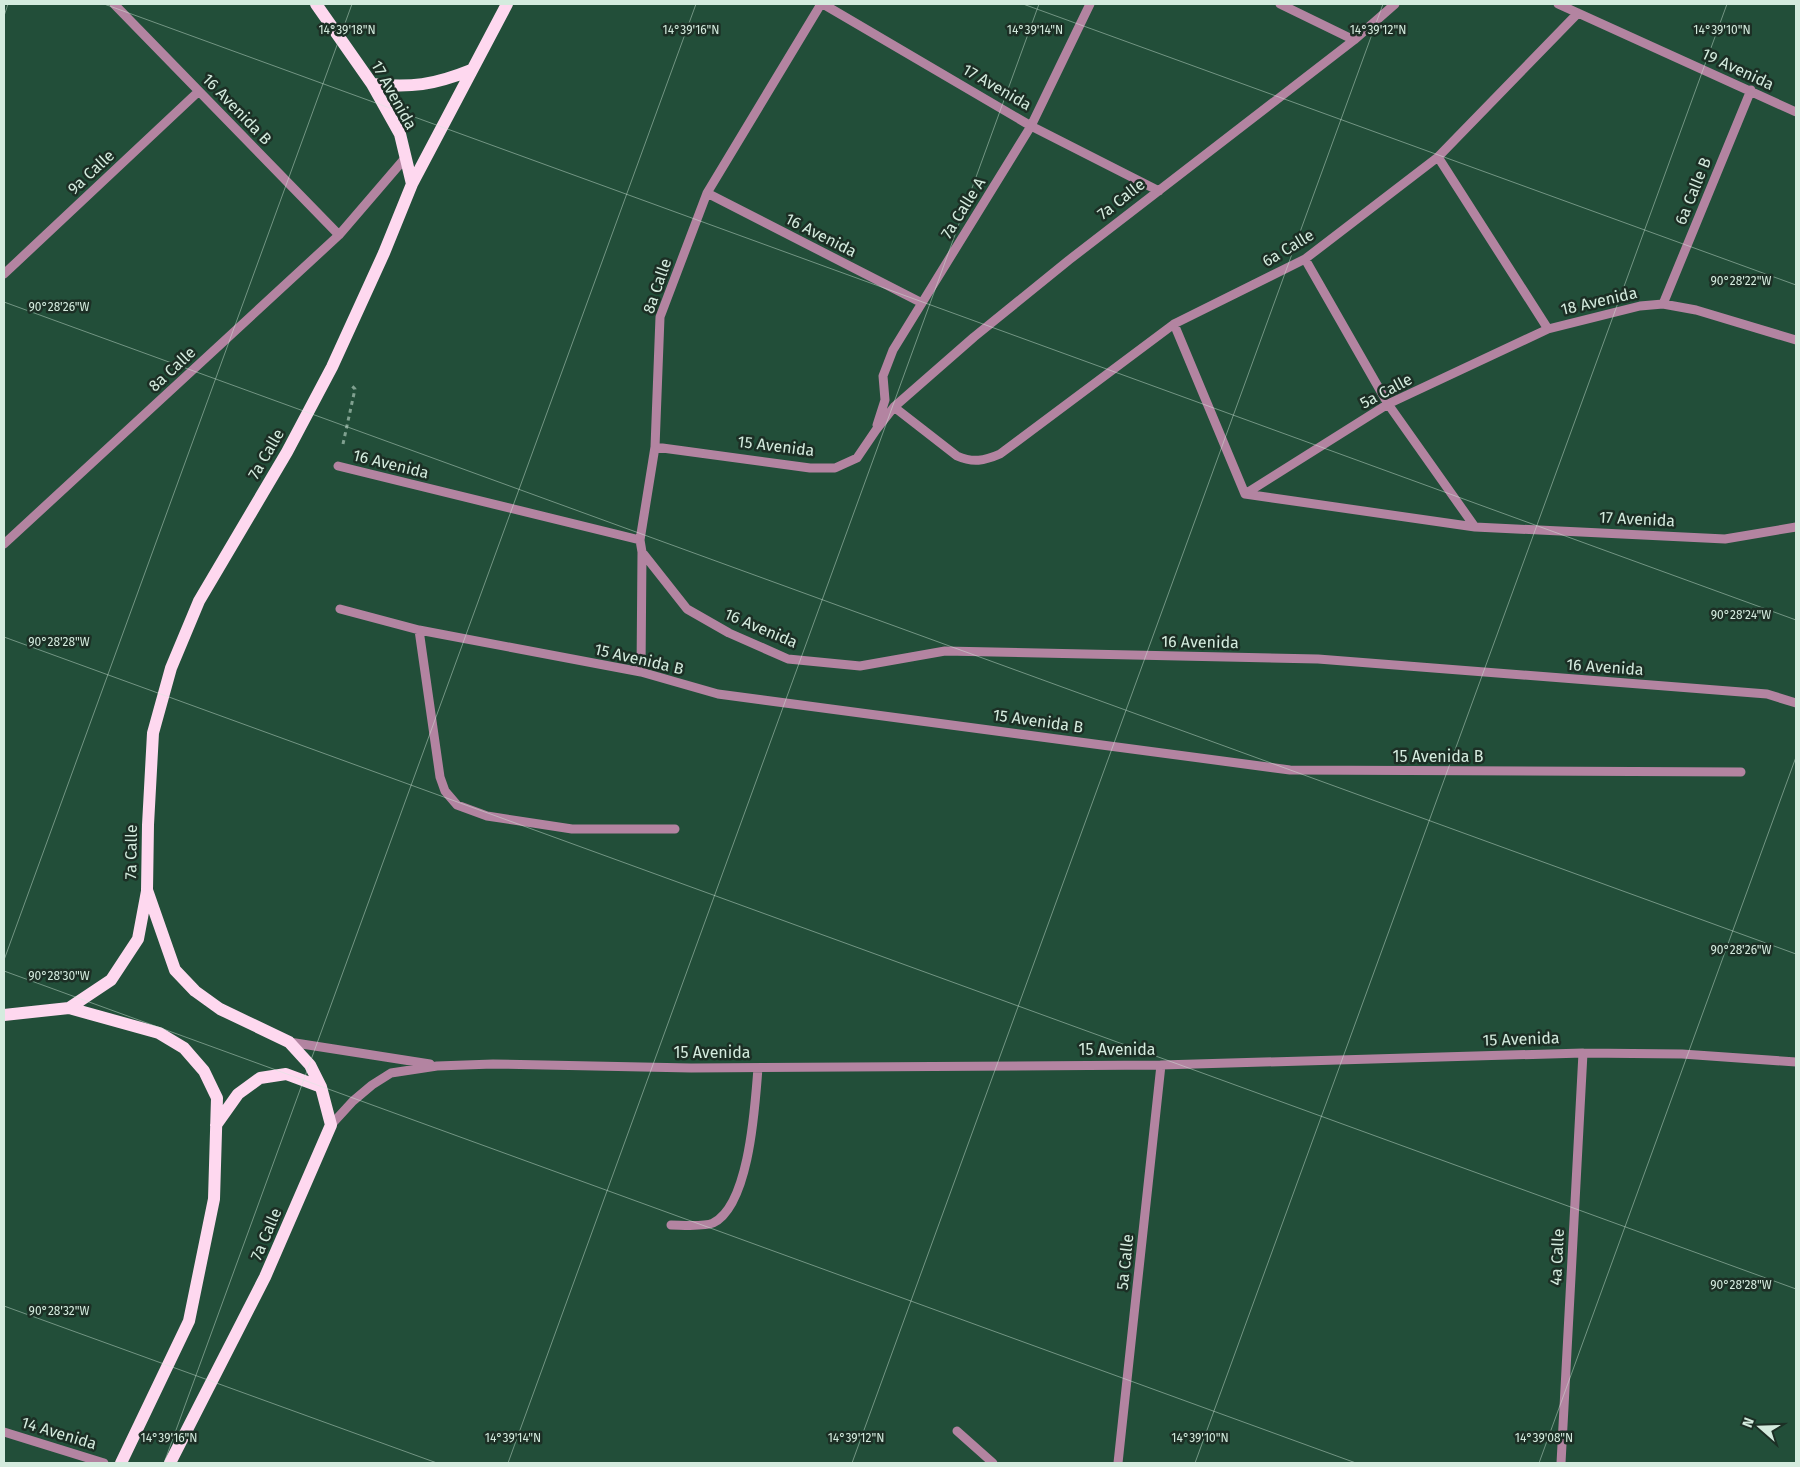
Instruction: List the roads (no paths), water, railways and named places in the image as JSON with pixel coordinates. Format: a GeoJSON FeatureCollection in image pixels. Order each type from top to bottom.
{"type":"FeatureCollection","features":[{"type":"Feature","properties":{"kind":"main road","name":"17 Avenida"},"geometry":{"type":"LineString","coordinates":[[316,4],[372,84],[400,134],[412,184]]}},
{"type":"Feature","properties":{"kind":"main road","name":"7a Calle"},"geometry":{"type":"LineString","coordinates":[[170,1463],[265,1276],[331,1125],[321,1086],[310,1065],[289,1042],[220,1009],[195,991],[175,970],[147,890],[153,733],[171,668],[199,601],[286,452],[332,367],[384,253],[412,184],[506,4]]}},
{"type":"Feature","properties":{"kind":"main road"},"geometry":{"type":"LineString","coordinates":[[372,84],[422,85],[447,80],[471,70]]}},
{"type":"Feature","properties":{"kind":"main road"},"geometry":{"type":"LineString","coordinates":[[69,1008],[111,980],[138,939],[147,890]]}},
{"type":"Feature","properties":{"kind":"main road"},"geometry":{"type":"LineString","coordinates":[[4,1015],[69,1008],[159,1033],[184,1048],[204,1071],[216,1098],[214,1200],[189,1321],[121,1463]]}},
{"type":"Feature","properties":{"kind":"main road"},"geometry":{"type":"LineString","coordinates":[[216,1125],[238,1094],[260,1078],[286,1074],[321,1086]]}},
{"type":"Feature","properties":{"kind":"street","name":"16 Avenida B"},"geometry":{"type":"LineString","coordinates":[[114,4],[339,235]]}},
{"type":"Feature","properties":{"kind":"street","name":"17 Avenida"},"geometry":{"type":"LineString","coordinates":[[822,4],[1031,126],[1159,190]]}},
{"type":"Feature","properties":{"kind":"street","name":"8a Calle"},"geometry":{"type":"LineString","coordinates":[[641,672],[642,552],[640,540],[655,447],[660,317],[707,194],[822,4]]}},
{"type":"Feature","properties":{"kind":"street","name":"7a Calle A"},"geometry":{"type":"LineString","coordinates":[[876,430],[884,400],[883,376],[893,350],[1031,126],[1090,4]]}},
{"type":"Feature","properties":{"kind":"street"},"geometry":{"type":"LineString","coordinates":[[1280,4],[1354,40]]}},
{"type":"Feature","properties":{"kind":"street","name":"7a Calle"},"geometry":{"type":"LineString","coordinates":[[876,430],[894,407],[974,337],[1159,190],[1354,40],[1395,4]]}},
{"type":"Feature","properties":{"kind":"street","name":"19 Avenida"},"geometry":{"type":"LineString","coordinates":[[1558,4],[1796,112]]}},
{"type":"Feature","properties":{"kind":"street","name":"6a Calle"},"geometry":{"type":"LineString","coordinates":[[894,407],[957,456],[966,460],[978,461],[1000,454],[1174,324],[1305,259],[1438,157],[1578,13]]}},
{"type":"Feature","properties":{"kind":"street","name":"6a Calle B"},"geometry":{"type":"LineString","coordinates":[[1663,304],[1751,90]]}},
{"type":"Feature","properties":{"kind":"street","name":"9a Calle"},"geometry":{"type":"LineString","coordinates":[[4,274],[199,91]]}},
{"type":"Feature","properties":{"kind":"street","name":"8a Calle"},"geometry":{"type":"LineString","coordinates":[[4,544],[339,235],[406,157]]}},
{"type":"Feature","properties":{"kind":"street","name":"18 Avenida"},"geometry":{"type":"LineString","coordinates":[[1438,157],[1548,329],[1640,306],[1663,304],[1696,310],[1796,340]]}},
{"type":"Feature","properties":{"kind":"street","name":"16 Avenida"},"geometry":{"type":"LineString","coordinates":[[707,194],[922,303]]}},
{"type":"Feature","properties":{"kind":"street"},"geometry":{"type":"LineString","coordinates":[[1305,259],[1388,404],[1475,527]]}},
{"type":"Feature","properties":{"kind":"street"},"geometry":{"type":"LineString","coordinates":[[1174,324],[1245,494]]}},
{"type":"Feature","properties":{"kind":"street","name":"5a Calle"},"geometry":{"type":"LineString","coordinates":[[1245,494],[1388,404],[1548,329]]}},
{"type":"Feature","properties":{"kind":"street","name":"15 Avenida"},"geometry":{"type":"LineString","coordinates":[[655,447],[810,468],[835,468],[857,458],[876,430]]}},
{"type":"Feature","properties":{"kind":"street","name":"16 Avenida"},"geometry":{"type":"LineString","coordinates":[[338,466],[640,540]]}},
{"type":"Feature","properties":{"kind":"street","name":"17 Avenida"},"geometry":{"type":"LineString","coordinates":[[1245,494],[1475,527],[1724,539],[1796,526]]}},
{"type":"Feature","properties":{"kind":"street","name":"16 Avenida"},"geometry":{"type":"LineString","coordinates":[[642,552],[686,609],[729,633],[788,659],[860,666],[945,651],[1318,659],[1767,694],[1796,703]]}},
{"type":"Feature","properties":{"kind":"street","name":"15 Avenida B"},"geometry":{"type":"LineString","coordinates":[[340,609],[419,630],[641,672],[718,694],[1290,770],[1741,772]]}},
{"type":"Feature","properties":{"kind":"street"},"geometry":{"type":"LineString","coordinates":[[419,630],[440,777],[445,792],[457,805],[487,816],[572,829],[675,829]]}},
{"type":"Feature","properties":{"kind":"street","name":"15 Avenida"},"geometry":{"type":"LineString","coordinates":[[289,1042],[437,1066]]}},
{"type":"Feature","properties":{"kind":"street","name":"15 Avenida"},"geometry":{"type":"LineString","coordinates":[[331,1125],[359,1096],[391,1073],[437,1066],[493,1064],[758,1068],[1161,1065],[1583,1053],[1682,1054],[1796,1062]]}},
{"type":"Feature","properties":{"kind":"street","name":"4a Calle"},"geometry":{"type":"LineString","coordinates":[[1561,1463],[1583,1053]]}},
{"type":"Feature","properties":{"kind":"street","name":"5a Calle"},"geometry":{"type":"LineString","coordinates":[[1118,1463],[1161,1065]]}},
{"type":"Feature","properties":{"kind":"street"},"geometry":{"type":"LineString","coordinates":[[671,1225],[711,1224],[722,1218],[732,1201],[745,1170],[754,1117],[758,1068]]}},
{"type":"Feature","properties":{"kind":"street"},"geometry":{"type":"LineString","coordinates":[[957,1431],[993,1463]]}},
{"type":"Feature","properties":{"kind":"street","name":"14 Avenida"},"geometry":{"type":"LineString","coordinates":[[4,1432],[104,1463]]}}]}
